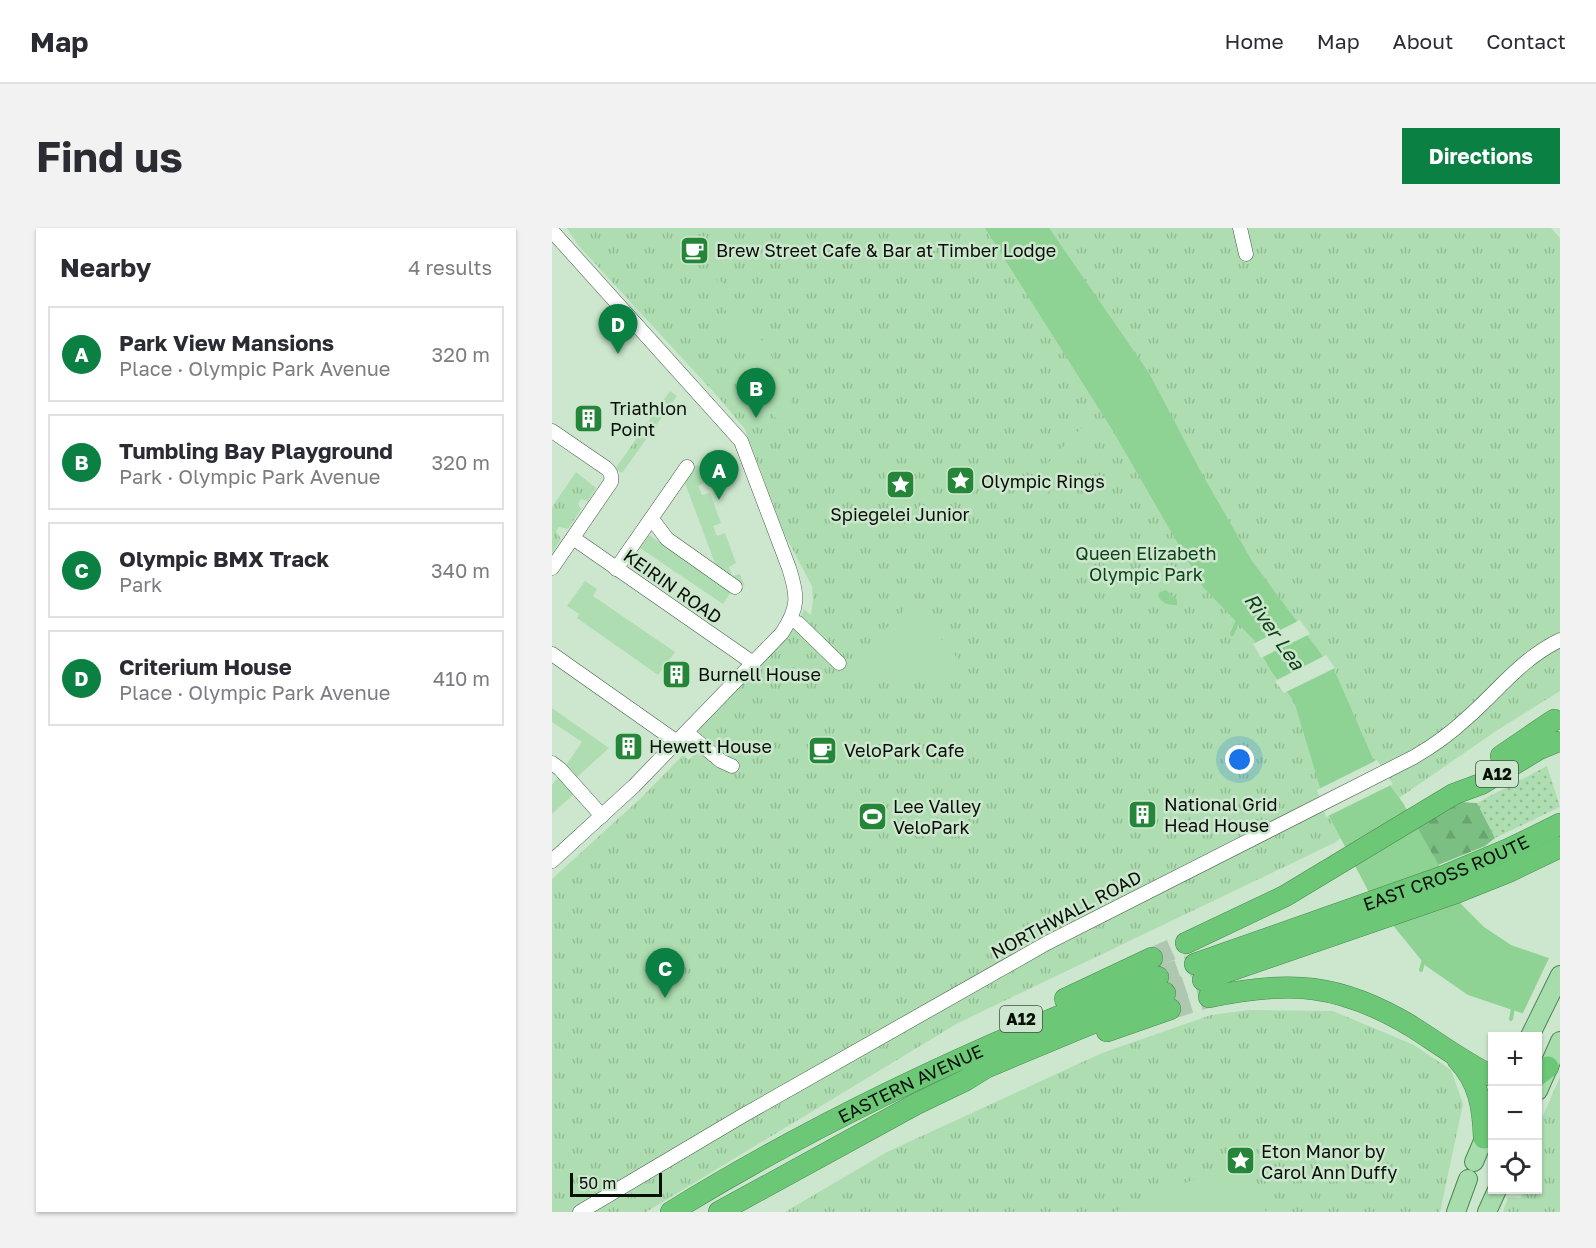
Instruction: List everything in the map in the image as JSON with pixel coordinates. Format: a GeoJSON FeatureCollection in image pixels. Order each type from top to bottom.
{"type":"FeatureCollection","features":[{"type":"Feature","properties":{"kind":"highway","name":"A12"},"geometry":{"type":"LineString","coordinates":[[1454,794],[1475,774],[1557,718]]}},
{"type":"Feature","properties":{"kind":"highway","name":"A12"},"geometry":{"type":"LineString","coordinates":[[1186,943],[1252,913],[1322,875],[1454,794],[1481,784],[1539,749],[1559,746]]}},
{"type":"Feature","properties":{"kind":"highway","name":"EAST CROSS ROUTE"},"geometry":{"type":"LineString","coordinates":[[1336,925],[1509,849],[1560,824]]}},
{"type":"Feature","properties":{"kind":"highway","name":"EAST CROSS ROUTE"},"geometry":{"type":"LineString","coordinates":[[1336,925],[1458,892],[1508,872],[1560,847]]}},
{"type":"Feature","properties":{"kind":"highway"},"geometry":{"type":"LineString","coordinates":[[1336,925],[1203,980],[1262,987],[1303,987],[1333,992],[1382,1010],[1488,1074]]}},
{"type":"Feature","properties":{"kind":"highway","name":"EASTERN AVENUE"},"geometry":{"type":"LineString","coordinates":[[671,1212],[771,1154],[894,1089],[1048,1021],[1161,984],[1066,1046],[998,1075],[966,1080],[906,1109],[719,1212]]}},
{"type":"Feature","properties":{"kind":"highway"},"geometry":{"type":"LineString","coordinates":[[1454,1055],[1466,1068],[1478,1091],[1488,1129]]}},
{"type":"Feature","properties":{"kind":"main road"},"geometry":{"type":"LineString","coordinates":[[1557,718],[1553,728],[1559,746]]}},
{"type":"Feature","properties":{"kind":"main road"},"geometry":{"type":"LineString","coordinates":[[1533,1032],[1560,975]]}},
{"type":"Feature","properties":{"kind":"main road"},"geometry":{"type":"LineString","coordinates":[[1539,1086],[1543,1071],[1559,1043]]}},
{"type":"Feature","properties":{"kind":"main road"},"geometry":{"type":"LineString","coordinates":[[1456,1212],[1488,1129]]}},
{"type":"Feature","properties":{"kind":"main road"},"geometry":{"type":"LineString","coordinates":[[1487,1212],[1495,1194]]}},
{"type":"Feature","properties":{"kind":"street"},"geometry":{"type":"LineString","coordinates":[[1240,228],[1246,254]]}},
{"type":"Feature","properties":{"kind":"street"},"geometry":{"type":"LineString","coordinates":[[552,231],[741,441],[795,588],[796,603],[792,617],[782,633],[634,786],[552,861]]}},
{"type":"Feature","properties":{"kind":"street"},"geometry":{"type":"LineString","coordinates":[[552,431],[598,462],[611,474],[611,482],[552,568]]}},
{"type":"Feature","properties":{"kind":"street"},"geometry":{"type":"LineString","coordinates":[[616,568],[687,467]]}},
{"type":"Feature","properties":{"kind":"street"},"geometry":{"type":"LineString","coordinates":[[652,519],[666,539],[735,587]]}},
{"type":"Feature","properties":{"kind":"street","name":"KEIRIN ROAD"},"geometry":{"type":"LineString","coordinates":[[573,538],[753,663]]}},
{"type":"Feature","properties":{"kind":"street"},"geometry":{"type":"LineString","coordinates":[[798,623],[839,663]]}},
{"type":"Feature","properties":{"kind":"street","name":"NORTHWALL ROAD"},"geometry":{"type":"LineString","coordinates":[[580,1212],[654,1167],[1001,968],[1432,747],[1469,717],[1538,651],[1560,640]]}},
{"type":"Feature","properties":{"kind":"street"},"geometry":{"type":"LineString","coordinates":[[552,654],[677,742]]}},
{"type":"Feature","properties":{"kind":"street"},"geometry":{"type":"LineString","coordinates":[[692,737],[721,761],[732,766]]}},
{"type":"Feature","properties":{"kind":"street"},"geometry":{"type":"LineString","coordinates":[[552,763],[602,816]]}},
{"type":"Feature","properties":{"kind":"green space","name":"Queen Elizabeth Olympic Park"},"geometry":{"type":"Polygon","coordinates":[[[567,228],[1551,228],[1560,238],[1560,691],[1496,731],[1334,843],[958,1023],[646,1212],[552,1212],[552,879],[641,798],[683,755],[689,760],[698,750],[688,741],[786,638],[798,623],[804,609],[811,615],[813,601],[812,586],[785,535],[745,429],[578,245],[567,228]]]}},
{"type":"Feature","properties":{"kind":"green space"},"geometry":{"type":"Polygon","coordinates":[[[717,275],[746,320],[769,350],[791,402],[783,420],[774,417],[765,372],[729,317],[719,290],[717,275]]]}},
{"type":"Feature","properties":{"kind":"green space"},"geometry":{"type":"Polygon","coordinates":[[[670,391],[677,396],[622,473],[615,469],[670,391]]]}},
{"type":"Feature","properties":{"kind":"green space"},"geometry":{"type":"Polygon","coordinates":[[[1085,424],[1097,439],[1036,506],[1020,492],[1085,424]]]}},
{"type":"Feature","properties":{"kind":"green space"},"geometry":{"type":"Polygon","coordinates":[[[696,465],[701,468],[706,482],[698,486],[702,495],[710,493],[721,523],[713,526],[717,536],[725,533],[736,563],[729,567],[732,576],[740,574],[745,587],[716,566],[685,483],[696,465]]]}},
{"type":"Feature","properties":{"kind":"green space"},"geometry":{"type":"Polygon","coordinates":[[[576,472],[596,488],[588,501],[581,499],[578,504],[581,509],[568,529],[559,527],[556,531],[561,539],[552,553],[552,507],[576,472]]]}},
{"type":"Feature","properties":{"kind":"green space"},"geometry":{"type":"Polygon","coordinates":[[[649,535],[731,592],[723,604],[640,548],[649,535]]]}},
{"type":"Feature","properties":{"kind":"green space"},"geometry":{"type":"Polygon","coordinates":[[[585,581],[597,589],[593,596],[675,652],[658,675],[577,618],[579,614],[567,606],[585,581]]]}},
{"type":"Feature","properties":{"kind":"green space"},"geometry":{"type":"Polygon","coordinates":[[[911,603],[969,672],[960,679],[889,675],[847,681],[841,674],[911,603]]]}},
{"type":"Feature","properties":{"kind":"green space"},"geometry":{"type":"Polygon","coordinates":[[[552,708],[609,748],[577,777],[566,765],[582,742],[552,722],[552,708]]]}},
{"type":"Feature","properties":{"kind":"green space"},"geometry":{"type":"Polygon","coordinates":[[[1547,766],[1560,807],[1495,838],[1477,803],[1547,766]]]}},
{"type":"Feature","properties":{"kind":"green space"},"geometry":{"type":"Polygon","coordinates":[[[558,777],[575,793],[552,814],[552,785],[558,777]]]}},
{"type":"Feature","properties":{"kind":"green space"},"geometry":{"type":"Polygon","coordinates":[[[1459,802],[1477,803],[1495,838],[1485,846],[1438,865],[1417,828],[1459,802]]]}},
{"type":"Feature","properties":{"kind":"green space"},"geometry":{"type":"Polygon","coordinates":[[[1249,1010],[1333,1011],[1414,1045],[1451,1070],[1463,1104],[1440,1212],[785,1212],[887,1152],[1102,1053],[1211,1015],[1249,1010]]]}},
{"type":"Feature","properties":{"kind":"green space"},"geometry":{"type":"Polygon","coordinates":[[[1560,1077],[1560,1212],[1503,1212],[1508,1197],[1521,1198],[1522,1194],[1542,1194],[1542,1118],[1560,1077]]]}},
{"type":"Feature","properties":{"kind":"green space"},"geometry":{"type":"Polygon","coordinates":[[[1244,1159],[1266,1212],[1114,1212],[1244,1159]]]}},
{"type":"Feature","properties":{"kind":"water","name":"River Lea"},"geometry":{"type":"Polygon","coordinates":[[[985,228],[1049,228],[1149,373],[1202,474],[1252,561],[1336,674],[1377,768],[1403,803],[1462,905],[1484,927],[1511,945],[1560,962],[1560,1026],[1468,995],[1426,966],[1374,902],[1328,814],[1294,701],[1271,671],[1254,640],[1203,587],[1113,431],[985,228]]]}},
{"type":"Feature","properties":{"kind":"water"},"geometry":{"type":"Polygon","coordinates":[[[1166,590],[1177,600],[1177,605],[1166,604],[1160,599],[1158,596],[1160,592],[1166,590]]]}},
{"type":"Feature","properties":{"kind":"pier"},"geometry":{"type":"Polygon","coordinates":[[[1300,620],[1310,634],[1261,658],[1253,644],[1300,620]]]}},
{"type":"Feature","properties":{"kind":"pier"},"geometry":{"type":"Polygon","coordinates":[[[1326,655],[1335,668],[1284,693],[1275,681],[1326,655]]]}},
{"type":"Feature","properties":{"kind":"pier"},"geometry":{"type":"Polygon","coordinates":[[[1377,760],[1393,784],[1326,817],[1317,790],[1377,760]]]}},
{"type":"Feature","properties":{"kind":"pier"},"geometry":{"type":"Polygon","coordinates":[[[1550,956],[1560,959],[1560,1029],[1521,1017],[1550,956]]]}},
{"type":"Feature","properties":{"kind":"waterway","name":"River Lea"},"geometry":{"type":"LineString","coordinates":[[1232,634],[1239,618]]}},
{"type":"Feature","properties":{"kind":"waterway"},"geometry":{"type":"LineString","coordinates":[[1421,970],[1424,959]]}},
{"type":"Feature","properties":{"kind":"waterway"},"geometry":{"type":"LineString","coordinates":[[1511,1019],[1513,1008]]}},
{"type":"Feature","properties":{"kind":"tunnel"},"geometry":{"type":"LineString","coordinates":[[1152,958],[1186,943]]}},
{"type":"Feature","properties":{"kind":"tunnel"},"geometry":{"type":"LineString","coordinates":[[1158,977],[1195,964]]}},
{"type":"Feature","properties":{"kind":"tunnel"},"geometry":{"type":"LineString","coordinates":[[1165,993],[1203,980]]}},
{"type":"Feature","properties":{"kind":"tunnel"},"geometry":{"type":"LineString","coordinates":[[1170,1009],[1209,997]]}},
{"type":"Feature","properties":{"kind":"place","name":"Brew Street Cafe & Bar at Timber Lodge"},"geometry":{"type":"Point","coordinates":[695,250]}},
{"type":"Feature","properties":{"kind":"place","name":"Criterium House"},"geometry":{"type":"Point","coordinates":[618,354]}},
{"type":"Feature","properties":{"kind":"place","name":"Triathlon Point"},"geometry":{"type":"Point","coordinates":[589,418]}},
{"type":"Feature","properties":{"kind":"place","name":"Tumbling Bay Playground"},"geometry":{"type":"Point","coordinates":[756,418]}},
{"type":"Feature","properties":{"kind":"place","name":"Olympic Rings"},"geometry":{"type":"Point","coordinates":[960,481]}},
{"type":"Feature","properties":{"kind":"place","name":"Spiegelei Junior"},"geometry":{"type":"Point","coordinates":[900,485]}},
{"type":"Feature","properties":{"kind":"place","name":"Park View Mansions"},"geometry":{"type":"Point","coordinates":[719,500]}},
{"type":"Feature","properties":{"kind":"place","name":"Burnell House"},"geometry":{"type":"Point","coordinates":[677,674]}},
{"type":"Feature","properties":{"kind":"place","name":"Hewett House"},"geometry":{"type":"Point","coordinates":[628,746]}},
{"type":"Feature","properties":{"kind":"place","name":"VeloPark Cafe"},"geometry":{"type":"Point","coordinates":[823,750]}},
{"type":"Feature","properties":{"kind":"place","name":"National Grid Head House"},"geometry":{"type":"Point","coordinates":[1143,814]}},
{"type":"Feature","properties":{"kind":"place","name":"Lee Valley VeloPark"},"geometry":{"type":"Point","coordinates":[872,816]}},
{"type":"Feature","properties":{"kind":"place","name":"Olympic BMX Track"},"geometry":{"type":"Point","coordinates":[665,998]}},
{"type":"Feature","properties":{"kind":"place","name":"Eton Manor by Carol Ann Duffy"},"geometry":{"type":"Point","coordinates":[1240,1161]}}]}
